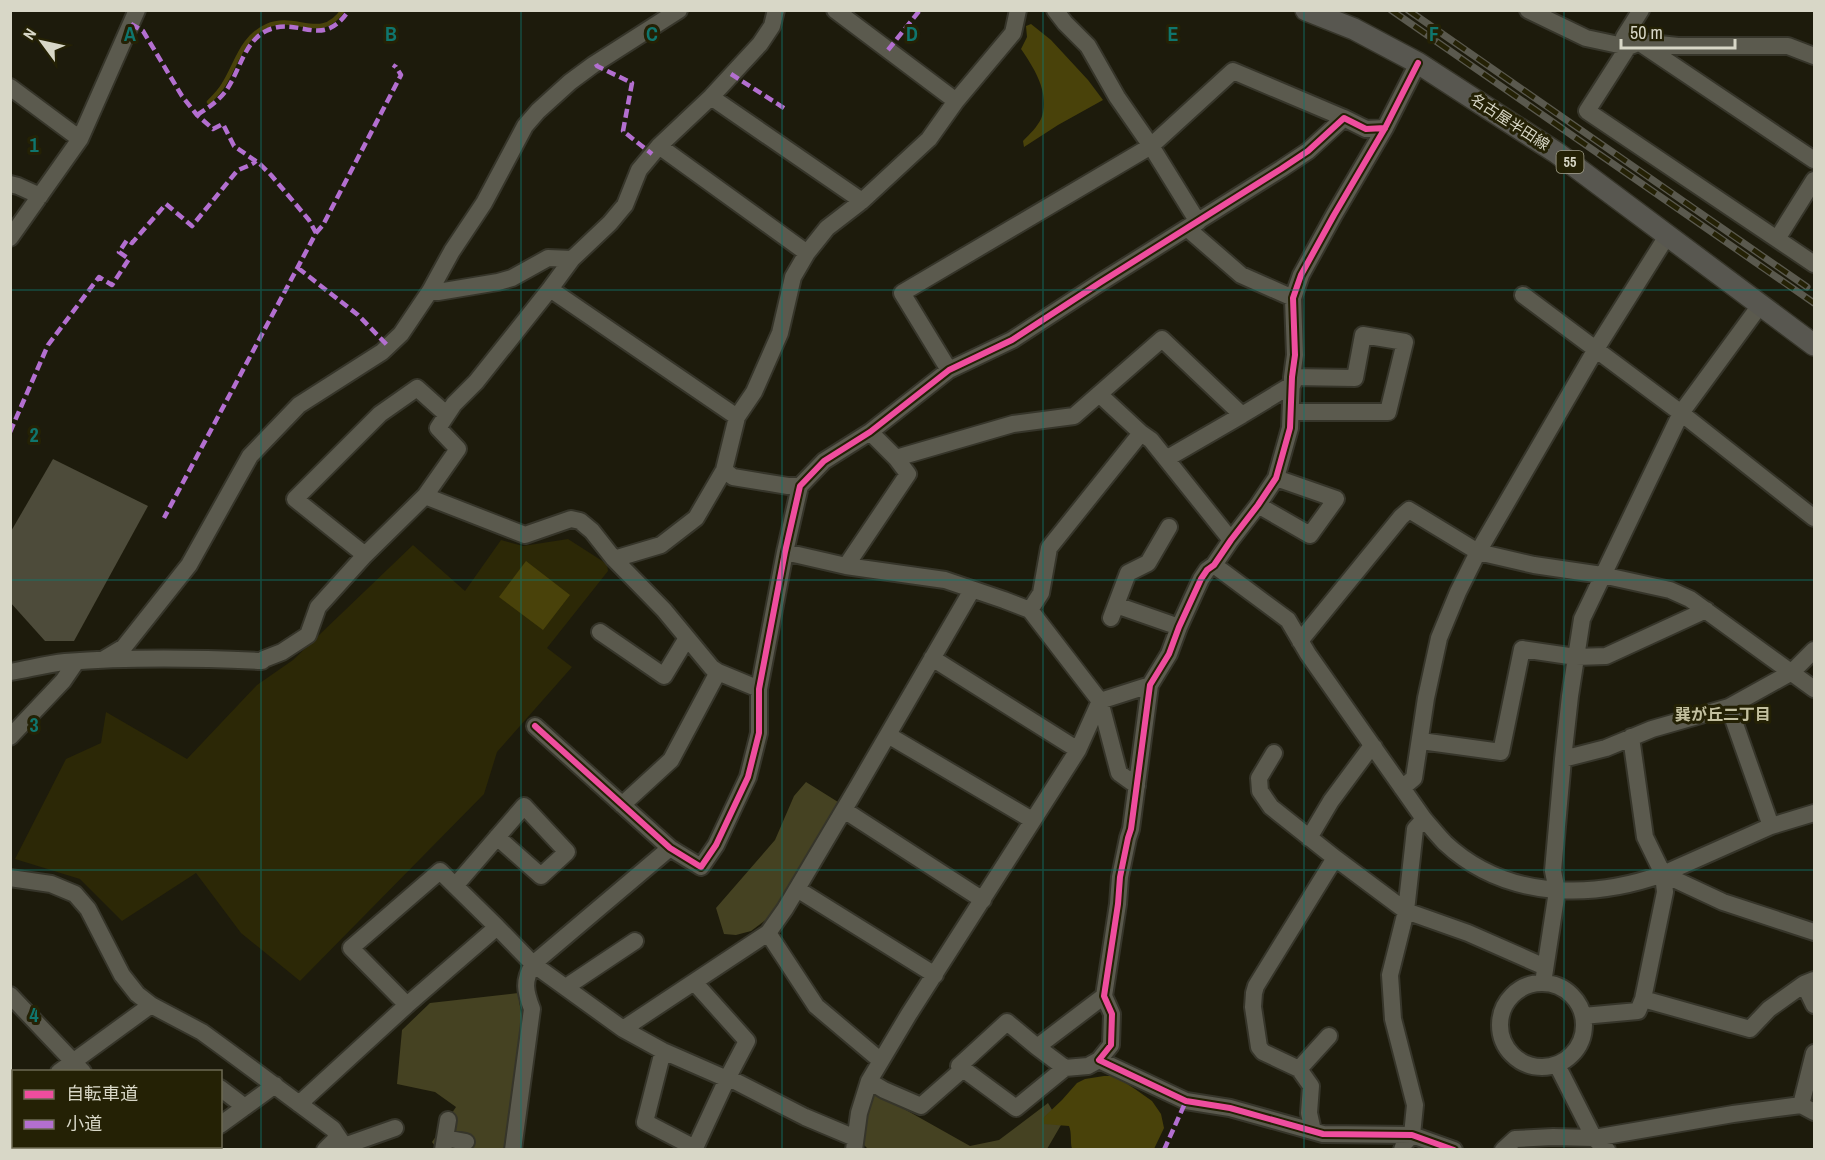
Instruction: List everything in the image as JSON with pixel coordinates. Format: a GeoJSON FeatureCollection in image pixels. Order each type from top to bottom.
{"type":"FeatureCollection","features":[{"type":"Feature","properties":{"kind":"main road","name":"名古屋半田線"},"geometry":{"type":"LineString","coordinates":[[1306,10],[1354,29],[1418,63],[1557,153],[1815,345]]}},
{"type":"Feature","properties":{"kind":"street"},"geometry":{"type":"LineString","coordinates":[[10,238],[80,139],[137,10]]}},
{"type":"Feature","properties":{"kind":"street"},"geometry":{"type":"LineString","coordinates":[[103,660],[124,647],[189,565],[250,456],[299,405],[382,352],[401,334],[484,203],[525,126],[538,111],[593,65],[679,10]]}},
{"type":"Feature","properties":{"kind":"street"},"geometry":{"type":"LineString","coordinates":[[10,672],[64,662],[103,660],[262,661],[282,652],[308,635],[318,607],[365,555],[425,496],[458,449],[438,428],[446,414],[476,382],[572,259],[610,223],[625,205],[639,170],[659,146],[760,44],[772,26],[776,10]]}},
{"type":"Feature","properties":{"kind":"street"},"geometry":{"type":"LineString","coordinates":[[835,10],[956,101]]}},
{"type":"Feature","properties":{"kind":"street"},"geometry":{"type":"LineString","coordinates":[[614,559],[661,545],[696,518],[724,470],[737,417],[754,392],[780,333],[794,278],[807,253],[827,228],[862,201],[929,139],[956,101],[1014,33],[1018,10]]}},
{"type":"Feature","properties":{"kind":"street"},"geometry":{"type":"LineString","coordinates":[[1056,10],[1065,23],[1088,46],[1117,97],[1151,146],[1193,225],[1241,275],[1293,298]]}},
{"type":"Feature","properties":{"kind":"street"},"geometry":{"type":"LineString","coordinates":[[1528,10],[1586,38],[1634,45],[1788,46],[1815,56]]}},
{"type":"Feature","properties":{"kind":"street"},"geometry":{"type":"LineString","coordinates":[[1641,10],[1624,38],[1815,160]]}},
{"type":"Feature","properties":{"kind":"street"},"geometry":{"type":"LineString","coordinates":[[1634,45],[1587,111],[1815,264]]}},
{"type":"Feature","properties":{"kind":"street"},"geometry":{"type":"LineString","coordinates":[[1065,1068],[1007,1022],[958,1066],[1016,1108],[1065,1068],[1088,1066],[1099,1060],[1111,1045],[1112,1014],[1104,996],[1120,877],[1131,829],[1150,685],[1168,654],[1206,570],[1214,565],[1276,478],[1290,428],[1295,355],[1293,298],[1323,235],[1385,128],[1418,63]]}},
{"type":"Feature","properties":{"kind":"street"},"geometry":{"type":"LineString","coordinates":[[949,370],[902,292],[1151,146],[1233,71],[1366,129],[1385,128]]}},
{"type":"Feature","properties":{"kind":"street"},"geometry":{"type":"LineString","coordinates":[[10,87],[80,139]]}},
{"type":"Feature","properties":{"kind":"street"},"geometry":{"type":"LineString","coordinates":[[711,96],[862,201]]}},
{"type":"Feature","properties":{"kind":"street"},"geometry":{"type":"LineString","coordinates":[[535,726],[670,848],[701,867],[716,845],[748,777],[759,733],[759,689],[800,486],[824,461],[870,432],[949,370],[1012,340],[1193,225],[1308,151],[1344,118]]}},
{"type":"Feature","properties":{"kind":"street"},"geometry":{"type":"LineString","coordinates":[[659,146],[807,253]]}},
{"type":"Feature","properties":{"kind":"street"},"geometry":{"type":"LineString","coordinates":[[1777,239],[1815,180]]}},
{"type":"Feature","properties":{"kind":"street"},"geometry":{"type":"LineString","coordinates":[[10,184],[40,196]]}},
{"type":"Feature","properties":{"kind":"street"},"geometry":{"type":"LineString","coordinates":[[1402,788],[1414,778],[1421,741],[1425,698],[1440,638],[1458,592],[1478,552],[1596,349],[1667,236]]}},
{"type":"Feature","properties":{"kind":"street"},"geometry":{"type":"LineString","coordinates":[[430,291],[438,292],[498,282],[512,278],[548,258],[572,259]]}},
{"type":"Feature","properties":{"kind":"street"},"geometry":{"type":"LineString","coordinates":[[550,289],[737,417]]}},
{"type":"Feature","properties":{"kind":"street"},"geometry":{"type":"LineString","coordinates":[[1523,295],[1681,413],[1815,518]]}},
{"type":"Feature","properties":{"kind":"street"},"geometry":{"type":"LineString","coordinates":[[1274,753],[1259,778],[1260,790],[1271,807],[1406,911],[1468,933],[1544,975],[1575,1000],[1584,1023],[1577,1048],[1568,1058],[1557,1065],[1530,1066],[1518,1060],[1508,1051],[1502,1039],[1500,1026],[1502,1012],[1508,1000],[1517,991],[1544,975],[1557,891],[1553,871],[1563,759],[1582,618],[1681,413],[1761,304]]}},
{"type":"Feature","properties":{"kind":"street"},"geometry":{"type":"LineString","coordinates":[[1166,459],[1242,415],[1293,381],[1355,378],[1363,334],[1405,342],[1388,412],[1291,412]]}},
{"type":"Feature","properties":{"kind":"street"},"geometry":{"type":"LineString","coordinates":[[896,458],[1013,424],[1074,416],[1162,339],[1242,415]]}},
{"type":"Feature","properties":{"kind":"street"},"geometry":{"type":"LineString","coordinates":[[365,555],[295,499],[380,414],[417,388],[446,414]]}},
{"type":"Feature","properties":{"kind":"street"},"geometry":{"type":"LineString","coordinates":[[1099,394],[1151,440],[1231,540]]}},
{"type":"Feature","properties":{"kind":"street"},"geometry":{"type":"LineString","coordinates":[[846,566],[908,474],[896,458],[870,432]]}},
{"type":"Feature","properties":{"kind":"street"},"geometry":{"type":"LineString","coordinates":[[1030,610],[1041,593],[1049,548],[1141,433]]}},
{"type":"Feature","properties":{"kind":"street"},"geometry":{"type":"LineString","coordinates":[[724,470],[733,477],[800,486]]}},
{"type":"Feature","properties":{"kind":"street"},"geometry":{"type":"LineString","coordinates":[[1258,505],[1310,535],[1336,499],[1276,478]]}},
{"type":"Feature","properties":{"kind":"street"},"geometry":{"type":"LineString","coordinates":[[425,496],[525,535],[571,519],[580,521],[592,531],[614,559],[664,610],[712,668],[759,689]]}},
{"type":"Feature","properties":{"kind":"street"},"geometry":{"type":"LineString","coordinates":[[1300,641],[1409,510],[1478,552],[1534,565],[1602,575],[1670,590],[1707,610],[1815,689]]}},
{"type":"Feature","properties":{"kind":"street"},"geometry":{"type":"LineString","coordinates":[[1169,527],[1148,562],[1128,573],[1113,611],[1179,627]]}},
{"type":"Feature","properties":{"kind":"street"},"geometry":{"type":"LineString","coordinates":[[785,552],[846,566],[945,580],[1030,610],[1100,701],[1119,773],[1137,786]]}},
{"type":"Feature","properties":{"kind":"street"},"geometry":{"type":"LineString","coordinates":[[1214,565],[1288,620],[1308,654],[1402,788],[1424,819],[1446,843],[1485,871],[1511,882],[1531,888],[1557,891],[1598,891],[1663,874],[1771,826],[1815,813]]}},
{"type":"Feature","properties":{"kind":"street"},"geometry":{"type":"LineString","coordinates":[[623,1029],[768,933],[844,810],[972,590]]}},
{"type":"Feature","properties":{"kind":"street"},"geometry":{"type":"LineString","coordinates":[[1421,741],[1501,752],[1522,649],[1576,657],[1606,656],[1707,610]]}},
{"type":"Feature","properties":{"kind":"street"},"geometry":{"type":"LineString","coordinates":[[600,632],[664,676],[687,638]]}},
{"type":"Feature","properties":{"kind":"street"},"geometry":{"type":"LineString","coordinates":[[1563,759],[1606,748],[1652,729],[1729,707],[1792,672],[1815,650]]}},
{"type":"Feature","properties":{"kind":"street"},"geometry":{"type":"LineString","coordinates":[[932,658],[1078,750]]}},
{"type":"Feature","properties":{"kind":"street"},"geometry":{"type":"LineString","coordinates":[[10,737],[63,681],[76,662]]}},
{"type":"Feature","properties":{"kind":"street"},"geometry":{"type":"LineString","coordinates":[[622,805],[671,760],[718,672]]}},
{"type":"Feature","properties":{"kind":"street"},"geometry":{"type":"LineString","coordinates":[[407,1005],[351,948],[440,872],[533,964],[623,1029],[663,1051],[727,1078],[854,1144],[863,1097],[869,1081],[1078,750],[1100,701],[1150,685]]}},
{"type":"Feature","properties":{"kind":"street"},"geometry":{"type":"LineString","coordinates":[[1729,707],[1771,826]]}},
{"type":"Feature","properties":{"kind":"street"},"geometry":{"type":"LineString","coordinates":[[888,735],[1032,820]]}},
{"type":"Feature","properties":{"kind":"street"},"geometry":{"type":"LineString","coordinates":[[1583,1016],[1638,1011],[1643,999],[1665,892],[1663,874],[1645,837],[1631,737]]}},
{"type":"Feature","properties":{"kind":"street"},"geometry":{"type":"LineString","coordinates":[[1309,838],[1331,801],[1368,751],[1374,747]]}},
{"type":"Feature","properties":{"kind":"street"},"geometry":{"type":"LineString","coordinates":[[844,810],[983,900]]}},
{"type":"Feature","properties":{"kind":"street"},"geometry":{"type":"LineString","coordinates":[[1402,1149],[1412,1135],[1415,1105],[1393,1019],[1390,975],[1406,911],[1415,829],[1424,819]]}},
{"type":"Feature","properties":{"kind":"street"},"geometry":{"type":"LineString","coordinates":[[455,886],[497,837]]}},
{"type":"Feature","properties":{"kind":"street"},"geometry":{"type":"LineString","coordinates":[[513,1149],[532,1010],[525,976],[533,964],[670,848]]}},
{"type":"Feature","properties":{"kind":"street"},"geometry":{"type":"LineString","coordinates":[[1319,1138],[1309,1113],[1311,1086],[1299,1069],[1263,1052],[1259,1047],[1253,1007],[1256,986],[1335,858]]}},
{"type":"Feature","properties":{"kind":"street"},"geometry":{"type":"LineString","coordinates":[[1663,874],[1723,902],[1815,932]]}},
{"type":"Feature","properties":{"kind":"street"},"geometry":{"type":"LineString","coordinates":[[10,878],[51,884],[75,894],[88,909],[122,975],[137,994],[151,1005],[202,1032],[275,1085],[333,1129],[343,1144]]}},
{"type":"Feature","properties":{"kind":"street"},"geometry":{"type":"LineString","coordinates":[[797,889],[935,975]]}},
{"type":"Feature","properties":{"kind":"street"},"geometry":{"type":"LineString","coordinates":[[299,1104],[407,1005],[497,927]]}},
{"type":"Feature","properties":{"kind":"street"},"geometry":{"type":"LineString","coordinates":[[768,933],[816,1006],[881,1061]]}},
{"type":"Feature","properties":{"kind":"street"},"geometry":{"type":"LineString","coordinates":[[566,987],[635,941]]}},
{"type":"Feature","properties":{"kind":"street"},"geometry":{"type":"LineString","coordinates":[[1643,999],[1750,1029],[1769,1009],[1809,982],[1815,1005]]}},
{"type":"Feature","properties":{"kind":"street"},"geometry":{"type":"LineString","coordinates":[[663,1051],[645,1122],[695,1148],[727,1078],[747,1041],[695,983]]}},
{"type":"Feature","properties":{"kind":"street"},"geometry":{"type":"LineString","coordinates":[[10,995],[71,1068],[151,1005]]}},
{"type":"Feature","properties":{"kind":"street"},"geometry":{"type":"LineString","coordinates":[[1037,1047],[1104,996]]}},
{"type":"Feature","properties":{"kind":"street"},"geometry":{"type":"LineString","coordinates":[[1299,1069],[1329,1036]]}},
{"type":"Feature","properties":{"kind":"street"},"geometry":{"type":"LineString","coordinates":[[1503,1149],[1515,1139],[1553,1137],[1592,1144],[1733,1114],[1808,1108],[1815,1053]]}},
{"type":"Feature","properties":{"kind":"street"},"geometry":{"type":"LineString","coordinates":[[1099,1060],[1186,1101],[1230,1108],[1319,1138],[1412,1135],[1454,1149]]}},
{"type":"Feature","properties":{"kind":"street"},"geometry":{"type":"LineString","coordinates":[[1557,1065],[1592,1144]]}},
{"type":"Feature","properties":{"kind":"street"},"geometry":{"type":"LineString","coordinates":[[869,1081],[921,1106],[963,1069]]}},
{"type":"Feature","properties":{"kind":"street"},"geometry":{"type":"LineString","coordinates":[[222,1124],[275,1085]]}},
{"type":"Feature","properties":{"kind":"street"},"geometry":{"type":"LineString","coordinates":[[222,1090],[245,1107]]}},
{"type":"Feature","properties":{"kind":"street"},"geometry":{"type":"LineString","coordinates":[[448,1120],[444,1144],[466,1142]]}},
{"type":"Feature","properties":{"kind":"street"},"geometry":{"type":"LineString","coordinates":[[325,1149],[395,1128]]}},
{"type":"Feature","properties":{"kind":"shaded area"},"geometry":{"type":"Polygon","coordinates":[[[1031,24],[1051,40],[1103,100],[1024,147],[1023,141],[1039,122],[1044,110],[1040,82],[1021,49],[1027,37],[1026,26],[1031,24]]]}},
{"type":"Feature","properties":{"kind":"shaded area"},"geometry":{"type":"Polygon","coordinates":[[[568,539],[607,564],[608,571],[547,648],[572,667],[497,752],[484,794],[300,981],[241,933],[196,873],[122,921],[80,879],[15,859],[66,759],[101,743],[106,712],[187,759],[257,685],[293,660],[413,545],[465,591],[501,540],[523,546],[568,539]]]}},
{"type":"Feature","properties":{"kind":"shaded area"},"geometry":{"type":"Polygon","coordinates":[[[526,561],[570,595],[543,630],[499,597],[526,561]]]}},
{"type":"Feature","properties":{"kind":"shaded area"},"geometry":{"type":"Polygon","coordinates":[[[806,782],[838,802],[805,859],[780,909],[751,931],[736,935],[724,934],[716,908],[775,840],[794,796],[806,782]]]}},
{"type":"Feature","properties":{"kind":"shaded area"},"geometry":{"type":"Polygon","coordinates":[[[518,993],[525,1040],[507,1149],[437,1149],[432,1142],[456,1107],[435,1092],[397,1084],[402,1030],[430,1003],[518,993]]]}},
{"type":"Feature","properties":{"kind":"shaded area"},"geometry":{"type":"Polygon","coordinates":[[[1115,1076],[1135,1089],[1152,1101],[1161,1114],[1164,1128],[1154,1149],[1072,1149],[1069,1126],[1044,1124],[1043,1118],[1077,1083],[1085,1079],[1115,1076]]]}},
{"type":"Feature","properties":{"kind":"shaded area"},"geometry":{"type":"Polygon","coordinates":[[[874,1092],[970,1146],[999,1140],[1048,1103],[1061,1125],[1047,1149],[869,1150],[860,1141],[874,1092]]]}},
{"type":"Feature","properties":{"kind":"building"},"geometry":{"type":"Polygon","coordinates":[[[53,459],[148,506],[74,641],[45,641],[10,602],[10,533],[53,459]]]}},
{"type":"Feature","properties":{"kind":"waterway"},"geometry":{"type":"LineString","coordinates":[[209,102],[229,76],[241,51],[259,31],[278,23],[326,25],[335,20],[343,10]]}},
{"type":"Feature","properties":{"kind":"railway"},"geometry":{"type":"LineString","coordinates":[[1391,10],[1814,303]]}},
{"type":"Feature","properties":{"kind":"railway"},"geometry":{"type":"LineString","coordinates":[[1408,10],[1807,287]]}},
{"type":"Feature","properties":{"kind":"marked path"},"geometry":{"type":"LineString","coordinates":[[197,115],[225,92],[247,50],[258,36],[278,27],[310,30],[329,28],[339,22],[349,10]]}},
{"type":"Feature","properties":{"kind":"marked path"},"geometry":{"type":"LineString","coordinates":[[888,50],[920,10]]}},
{"type":"Feature","properties":{"kind":"marked path"},"geometry":{"type":"LineString","coordinates":[[131,24],[143,31],[182,96],[197,115],[213,129],[223,124],[234,146],[260,164],[271,175],[309,220],[316,233],[164,518]]}},
{"type":"Feature","properties":{"kind":"marked path"},"geometry":{"type":"LineString","coordinates":[[596,64],[632,83],[623,131],[652,154]]}},
{"type":"Feature","properties":{"kind":"marked path"},"geometry":{"type":"LineString","coordinates":[[316,233],[323,225],[401,75],[393,65]]}},
{"type":"Feature","properties":{"kind":"marked path"},"geometry":{"type":"LineString","coordinates":[[731,74],[787,110]]}},
{"type":"Feature","properties":{"kind":"marked path"},"geometry":{"type":"LineString","coordinates":[[10,432],[48,345],[99,277],[112,285],[129,259],[119,252],[127,240],[132,243],[166,204],[192,226],[237,171],[256,161]]}},
{"type":"Feature","properties":{"kind":"marked path"},"geometry":{"type":"LineString","coordinates":[[298,268],[358,315],[388,346]]}},
{"type":"Feature","properties":{"kind":"marked path"},"geometry":{"type":"LineString","coordinates":[[1164,1150],[1186,1101]]}},
{"type":"Feature","properties":{"kind":"cycle path"},"geometry":{"type":"LineString","coordinates":[[1418,63],[1385,128],[1301,275],[1293,298],[1295,355],[1290,428],[1276,478],[1214,565],[1201,579],[1169,654],[1150,685],[1131,829],[1120,877],[1104,996],[1112,1014],[1111,1045],[1099,1060],[1186,1101],[1230,1108],[1323,1134],[1412,1135],[1454,1150]]}},
{"type":"Feature","properties":{"kind":"cycle path"},"geometry":{"type":"LineString","coordinates":[[535,726],[670,848],[701,867],[716,845],[748,777],[759,733],[759,689],[800,486],[824,461],[870,432],[949,370],[1012,340],[1281,169],[1308,151],[1344,118],[1366,129],[1385,128]]}},
{"type":"Feature","properties":{"kind":"district","name":"巽が丘二丁目"},"geometry":{"type":"Point","coordinates":[1723,714]}}]}
